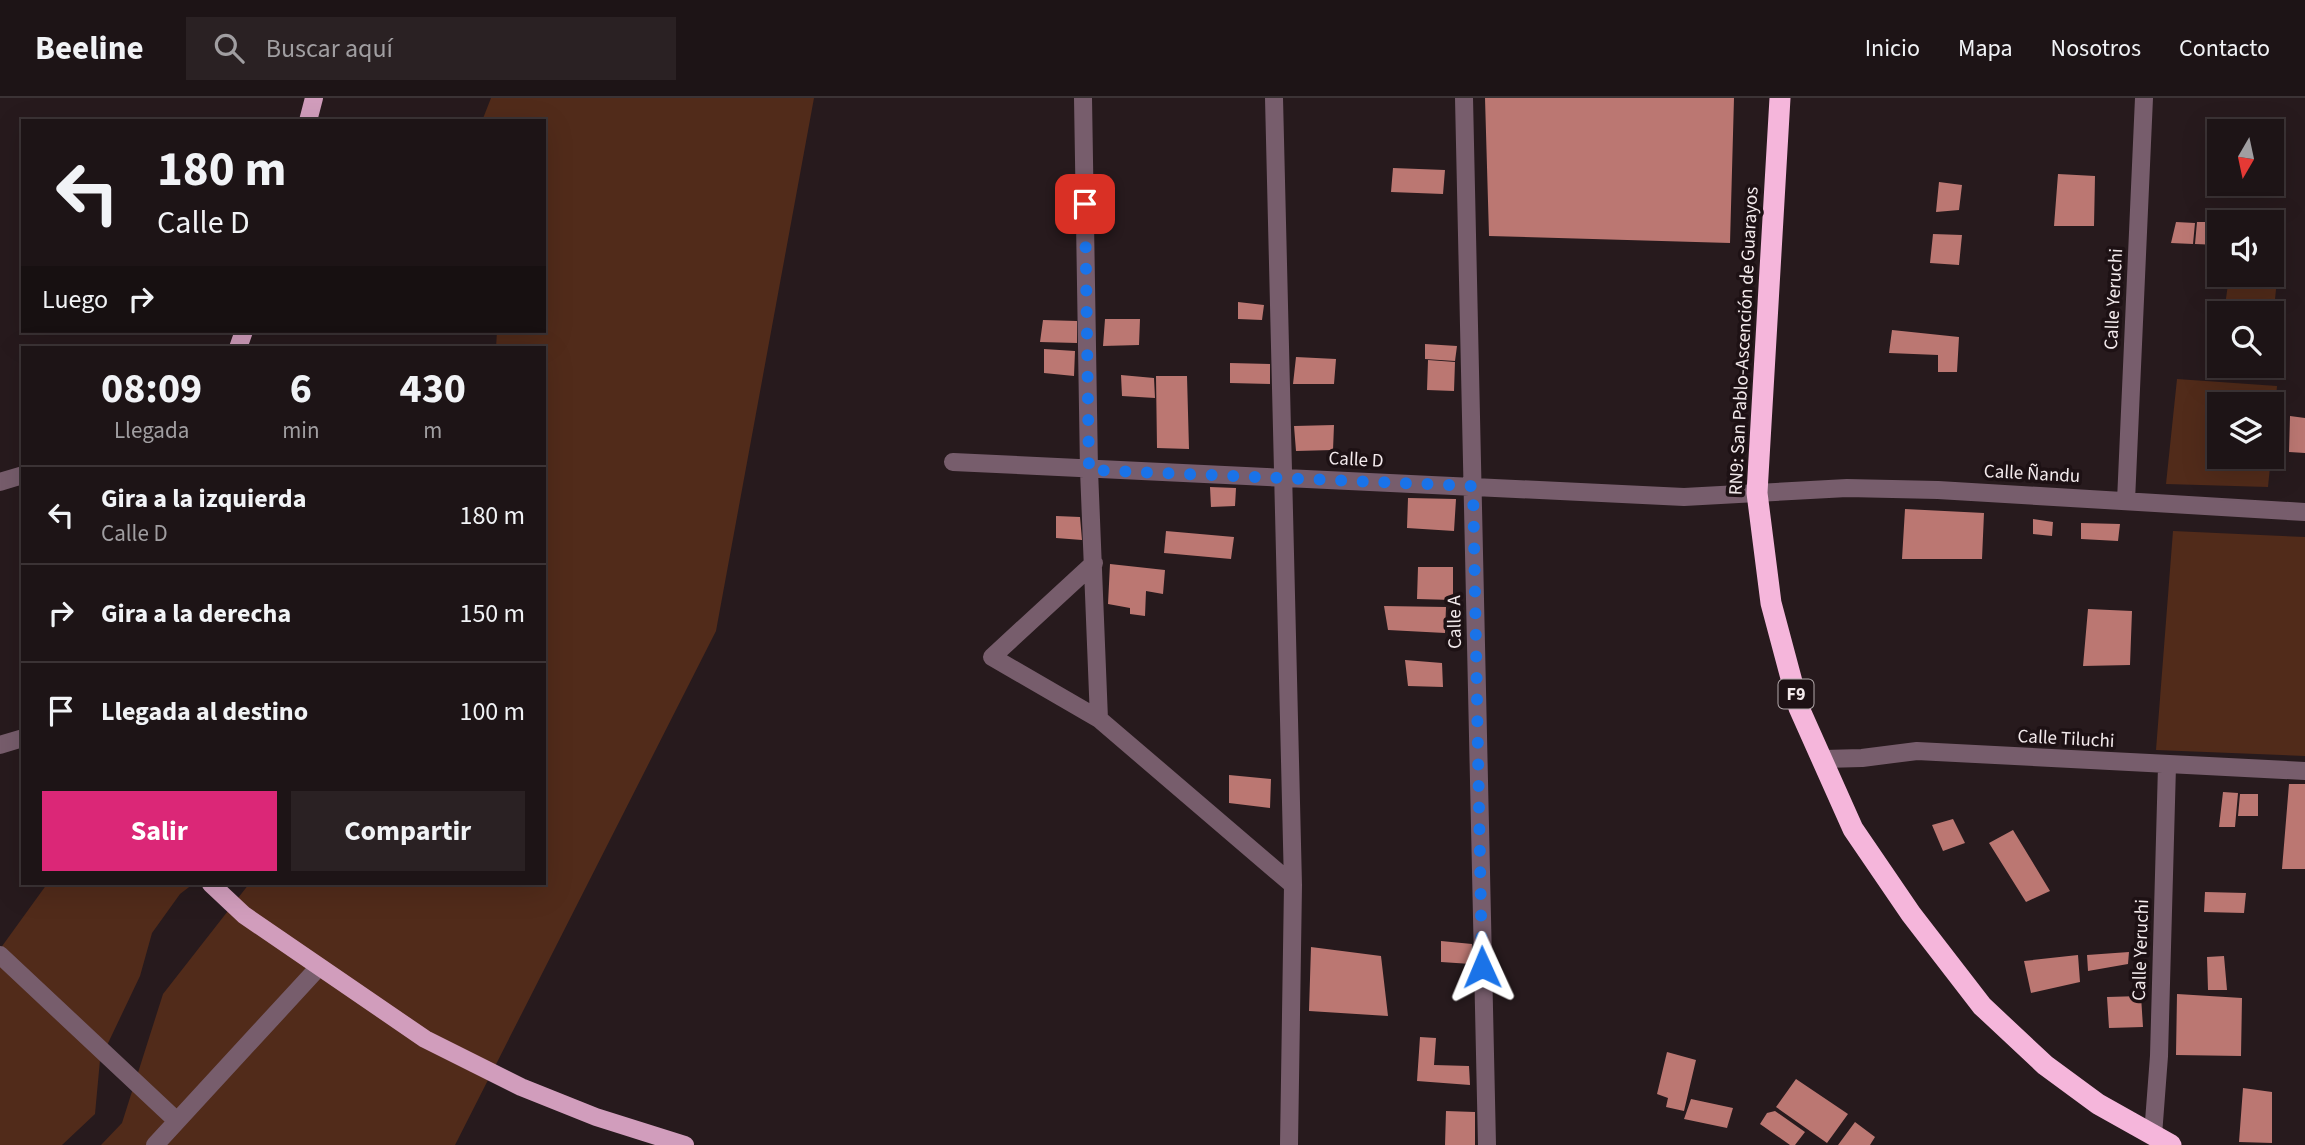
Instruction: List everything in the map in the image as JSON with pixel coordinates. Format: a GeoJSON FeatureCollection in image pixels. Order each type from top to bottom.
{"type":"FeatureCollection","features":[{"type":"Feature","properties":{"kind":"highway","name":"RN9: San Pablo-Ascención de Guarayos"},"geometry":{"type":"LineString","coordinates":[[1780,98],[1757,493],[1771,603],[1799,708],[1853,829],[1911,914],[1982,1006],[2046,1065],[2098,1104],[2162,1140]]}},
{"type":"Feature","properties":{"kind":"main road"},"geometry":{"type":"LineString","coordinates":[[309,119],[314,98]]}},
{"type":"Feature","properties":{"kind":"main road"},"geometry":{"type":"LineString","coordinates":[[212,885],[244,915],[425,1039],[521,1087],[656,1141],[685,1145]]}},
{"type":"Feature","properties":{"kind":"street"},"geometry":{"type":"LineString","coordinates":[[1083,98],[1089,470],[1099,719]]}},
{"type":"Feature","properties":{"kind":"street"},"geometry":{"type":"LineString","coordinates":[[1274,98],[1293,885],[1289,1145]]}},
{"type":"Feature","properties":{"kind":"street","name":"Calle A"},"geometry":{"type":"LineString","coordinates":[[1464,98],[1487,1145]]}},
{"type":"Feature","properties":{"kind":"street","name":"Calle Yeruchi"},"geometry":{"type":"LineString","coordinates":[[2126,501],[2144,98]]}},
{"type":"Feature","properties":{"kind":"street","name":"Calle D"},"geometry":{"type":"LineString","coordinates":[[953,462],[1684,497],[1757,493]]}},
{"type":"Feature","properties":{"kind":"street"},"geometry":{"type":"LineString","coordinates":[[0,482],[21,476]]}},
{"type":"Feature","properties":{"kind":"street","name":"Calle Ñandu"},"geometry":{"type":"LineString","coordinates":[[1757,493],[1847,488],[1912,489],[2305,512]]}},
{"type":"Feature","properties":{"kind":"street"},"geometry":{"type":"LineString","coordinates":[[1094,563],[992,657],[1099,719],[1293,885]]}},
{"type":"Feature","properties":{"kind":"street"},"geometry":{"type":"LineString","coordinates":[[0,745],[21,739]]}},
{"type":"Feature","properties":{"kind":"street","name":"Calle Tiluchi"},"geometry":{"type":"LineString","coordinates":[[1824,759],[1862,758],[1917,751],[2167,766],[2305,771]]}},
{"type":"Feature","properties":{"kind":"street","name":"Calle Yeruchi"},"geometry":{"type":"LineString","coordinates":[[2162,1140],[2159,1056],[2167,766]]}},
{"type":"Feature","properties":{"kind":"street"},"geometry":{"type":"LineString","coordinates":[[0,955],[177,1121]]}},
{"type":"Feature","properties":{"kind":"street"},"geometry":{"type":"LineString","coordinates":[[155,1145],[318,968]]}},
{"type":"Feature","properties":{"kind":"shaded area"},"geometry":{"type":"Polygon","coordinates":[[[491,98],[814,98],[716,631],[455,1145],[101,1145],[122,1123],[163,994],[248,885],[546,885],[546,346],[496,346],[497,333],[546,333],[546,119],[483,119],[491,98]]]}},
{"type":"Feature","properties":{"kind":"shaded area"},"geometry":{"type":"Polygon","coordinates":[[[2228,287],[2276,287],[2275,301],[2226,301],[2228,287]]]}},
{"type":"Feature","properties":{"kind":"shaded area"},"geometry":{"type":"Polygon","coordinates":[[[2177,379],[2277,386],[2277,392],[2207,392],[2207,469],[2270,469],[2268,487],[2166,484],[2177,379]]]}},
{"type":"Feature","properties":{"kind":"shaded area"},"geometry":{"type":"Polygon","coordinates":[[[2173,531],[2305,537],[2305,756],[2156,750],[2173,531]]]}},
{"type":"Feature","properties":{"kind":"shaded area"},"geometry":{"type":"Polygon","coordinates":[[[46,885],[192,885],[180,894],[152,933],[140,976],[100,1060],[95,1114],[62,1145],[0,1145],[0,949],[46,885]]]}},
{"type":"Feature","properties":{"kind":"building"},"geometry":{"type":"Polygon","coordinates":[[[1485,98],[1734,98],[1730,243],[1489,236],[1485,98]]]}},
{"type":"Feature","properties":{"kind":"building"},"geometry":{"type":"Polygon","coordinates":[[[1393,168],[1445,170],[1443,194],[1391,192],[1393,168]]]}},
{"type":"Feature","properties":{"kind":"building"},"geometry":{"type":"Polygon","coordinates":[[[2058,174],[2095,176],[2094,226],[2054,226],[2058,174]]]}},
{"type":"Feature","properties":{"kind":"building"},"geometry":{"type":"Polygon","coordinates":[[[1939,182],[1962,185],[1959,210],[1936,212],[1939,182]]]}},
{"type":"Feature","properties":{"kind":"building"},"geometry":{"type":"Polygon","coordinates":[[[2176,222],[2195,223],[2193,244],[2171,243],[2176,222]]]}},
{"type":"Feature","properties":{"kind":"building"},"geometry":{"type":"Polygon","coordinates":[[[2197,222],[2207,222],[2207,244],[2195,244],[2197,222]]]}},
{"type":"Feature","properties":{"kind":"building"},"geometry":{"type":"Polygon","coordinates":[[[1933,234],[1962,235],[1959,265],[1930,263],[1933,234]]]}},
{"type":"Feature","properties":{"kind":"building"},"geometry":{"type":"Polygon","coordinates":[[[1238,302],[1264,305],[1262,320],[1238,319],[1238,302]]]}},
{"type":"Feature","properties":{"kind":"building"},"geometry":{"type":"Polygon","coordinates":[[[1105,319],[1140,319],[1139,345],[1103,346],[1105,319]]]}},
{"type":"Feature","properties":{"kind":"building"},"geometry":{"type":"Polygon","coordinates":[[[1043,320],[1077,321],[1077,343],[1040,342],[1043,320]]]}},
{"type":"Feature","properties":{"kind":"building"},"geometry":{"type":"Polygon","coordinates":[[[1892,330],[1959,337],[1957,372],[1938,372],[1938,355],[1889,353],[1892,330]]]}},
{"type":"Feature","properties":{"kind":"building"},"geometry":{"type":"Polygon","coordinates":[[[1425,344],[1457,346],[1455,361],[1425,359],[1425,344]]]}},
{"type":"Feature","properties":{"kind":"building"},"geometry":{"type":"Polygon","coordinates":[[[1044,349],[1075,351],[1074,376],[1044,373],[1044,349]]]}},
{"type":"Feature","properties":{"kind":"building"},"geometry":{"type":"Polygon","coordinates":[[[1296,357],[1336,359],[1334,384],[1293,384],[1296,357]]]}},
{"type":"Feature","properties":{"kind":"building"},"geometry":{"type":"Polygon","coordinates":[[[1428,360],[1455,362],[1454,391],[1427,390],[1428,360]]]}},
{"type":"Feature","properties":{"kind":"building"},"geometry":{"type":"Polygon","coordinates":[[[1230,363],[1270,364],[1270,384],[1230,383],[1230,363]]]}},
{"type":"Feature","properties":{"kind":"building"},"geometry":{"type":"Polygon","coordinates":[[[1121,375],[1154,378],[1155,398],[1122,396],[1121,375]]]}},
{"type":"Feature","properties":{"kind":"building"},"geometry":{"type":"Polygon","coordinates":[[[1156,376],[1187,376],[1189,449],[1157,448],[1156,376]]]}},
{"type":"Feature","properties":{"kind":"building"},"geometry":{"type":"Polygon","coordinates":[[[2290,416],[2305,418],[2305,453],[2289,452],[2290,416]]]}},
{"type":"Feature","properties":{"kind":"building"},"geometry":{"type":"Polygon","coordinates":[[[1334,425],[1333,450],[1296,451],[1294,426],[1334,425]]]}},
{"type":"Feature","properties":{"kind":"building"},"geometry":{"type":"Polygon","coordinates":[[[1210,487],[1236,488],[1235,506],[1211,507],[1210,487]]]}},
{"type":"Feature","properties":{"kind":"building"},"geometry":{"type":"Polygon","coordinates":[[[1408,498],[1456,499],[1454,531],[1407,528],[1408,498]]]}},
{"type":"Feature","properties":{"kind":"building"},"geometry":{"type":"Polygon","coordinates":[[[1905,509],[1984,513],[1982,559],[1902,559],[1905,509]]]}},
{"type":"Feature","properties":{"kind":"building"},"geometry":{"type":"Polygon","coordinates":[[[1056,516],[1080,517],[1082,540],[1056,538],[1056,516]]]}},
{"type":"Feature","properties":{"kind":"building"},"geometry":{"type":"Polygon","coordinates":[[[2033,519],[2053,522],[2052,536],[2033,534],[2033,519]]]}},
{"type":"Feature","properties":{"kind":"building"},"geometry":{"type":"Polygon","coordinates":[[[2081,523],[2120,524],[2118,541],[2081,539],[2081,523]]]}},
{"type":"Feature","properties":{"kind":"building"},"geometry":{"type":"Polygon","coordinates":[[[1166,531],[1234,537],[1231,559],[1164,553],[1166,531]]]}},
{"type":"Feature","properties":{"kind":"building"},"geometry":{"type":"Polygon","coordinates":[[[1110,564],[1165,570],[1163,594],[1146,591],[1145,616],[1130,614],[1130,608],[1108,604],[1110,564]]]}},
{"type":"Feature","properties":{"kind":"building"},"geometry":{"type":"Polygon","coordinates":[[[1418,567],[1453,567],[1453,600],[1417,599],[1418,567]]]}},
{"type":"Feature","properties":{"kind":"building"},"geometry":{"type":"Polygon","coordinates":[[[1384,606],[1446,607],[1445,633],[1388,630],[1384,606]]]}},
{"type":"Feature","properties":{"kind":"building"},"geometry":{"type":"Polygon","coordinates":[[[2088,609],[2132,611],[2130,665],[2083,666],[2088,609]]]}},
{"type":"Feature","properties":{"kind":"building"},"geometry":{"type":"Polygon","coordinates":[[[1405,660],[1442,663],[1443,687],[1408,686],[1405,660]]]}},
{"type":"Feature","properties":{"kind":"building"},"geometry":{"type":"Polygon","coordinates":[[[1229,775],[1271,779],[1270,808],[1229,803],[1229,775]]]}},
{"type":"Feature","properties":{"kind":"building"},"geometry":{"type":"Polygon","coordinates":[[[2289,784],[2305,784],[2305,869],[2282,869],[2289,784]]]}},
{"type":"Feature","properties":{"kind":"building"},"geometry":{"type":"Polygon","coordinates":[[[2223,792],[2238,793],[2235,827],[2219,827],[2223,792]]]}},
{"type":"Feature","properties":{"kind":"building"},"geometry":{"type":"Polygon","coordinates":[[[2240,794],[2258,794],[2258,816],[2238,816],[2240,794]]]}},
{"type":"Feature","properties":{"kind":"building"},"geometry":{"type":"Polygon","coordinates":[[[1953,819],[1965,843],[1943,851],[1932,825],[1953,819]]]}},
{"type":"Feature","properties":{"kind":"building"},"geometry":{"type":"Polygon","coordinates":[[[2013,830],[2050,891],[2026,902],[1989,843],[2013,830]]]}},
{"type":"Feature","properties":{"kind":"building"},"geometry":{"type":"Polygon","coordinates":[[[2205,892],[2246,893],[2244,913],[2204,912],[2205,892]]]}},
{"type":"Feature","properties":{"kind":"building"},"geometry":{"type":"Polygon","coordinates":[[[1441,941],[1472,944],[1471,964],[1441,962],[1441,941]]]}},
{"type":"Feature","properties":{"kind":"building"},"geometry":{"type":"Polygon","coordinates":[[[1311,947],[1381,956],[1388,1016],[1309,1011],[1311,947]]]}},
{"type":"Feature","properties":{"kind":"building"},"geometry":{"type":"Polygon","coordinates":[[[2129,952],[2128,964],[2088,971],[2087,955],[2129,952]]]}},
{"type":"Feature","properties":{"kind":"building"},"geometry":{"type":"Polygon","coordinates":[[[2078,955],[2080,982],[2031,993],[2024,961],[2078,955]]]}},
{"type":"Feature","properties":{"kind":"building"},"geometry":{"type":"Polygon","coordinates":[[[2224,956],[2227,990],[2208,990],[2207,957],[2224,956]]]}},
{"type":"Feature","properties":{"kind":"building"},"geometry":{"type":"Polygon","coordinates":[[[2177,994],[2242,998],[2241,1056],[2176,1055],[2177,994]]]}},
{"type":"Feature","properties":{"kind":"building"},"geometry":{"type":"Polygon","coordinates":[[[2141,996],[2143,1027],[2109,1028],[2107,997],[2141,996]]]}},
{"type":"Feature","properties":{"kind":"building"},"geometry":{"type":"Polygon","coordinates":[[[1420,1037],[1436,1038],[1434,1065],[1469,1066],[1470,1085],[1417,1081],[1420,1037]]]}},
{"type":"Feature","properties":{"kind":"building"},"geometry":{"type":"Polygon","coordinates":[[[1667,1052],[1696,1060],[1684,1111],[1666,1107],[1668,1098],[1657,1094],[1667,1052]]]}},
{"type":"Feature","properties":{"kind":"building"},"geometry":{"type":"Polygon","coordinates":[[[1796,1079],[1848,1114],[1827,1143],[1776,1107],[1796,1079]]]}},
{"type":"Feature","properties":{"kind":"building"},"geometry":{"type":"Polygon","coordinates":[[[2243,1088],[2272,1092],[2272,1143],[2239,1142],[2243,1088]]]}},
{"type":"Feature","properties":{"kind":"building"},"geometry":{"type":"Polygon","coordinates":[[[1691,1099],[1733,1108],[1727,1128],[1684,1119],[1691,1099]]]}},
{"type":"Feature","properties":{"kind":"building"},"geometry":{"type":"Polygon","coordinates":[[[1446,1111],[1475,1112],[1475,1145],[1445,1145],[1446,1111]]]}},
{"type":"Feature","properties":{"kind":"building"},"geometry":{"type":"Polygon","coordinates":[[[1775,1111],[1805,1132],[1795,1145],[1790,1145],[1760,1124],[1767,1113],[1775,1111]]]}},
{"type":"Feature","properties":{"kind":"building"},"geometry":{"type":"Polygon","coordinates":[[[1855,1122],[1875,1137],[1870,1145],[1838,1145],[1855,1122]]]}},
{"type":"Feature","properties":{"kind":"route"},"geometry":{"type":"LineString","coordinates":[[1085,204],[1089,470],[1473,486],[1482,967]]}}]}
